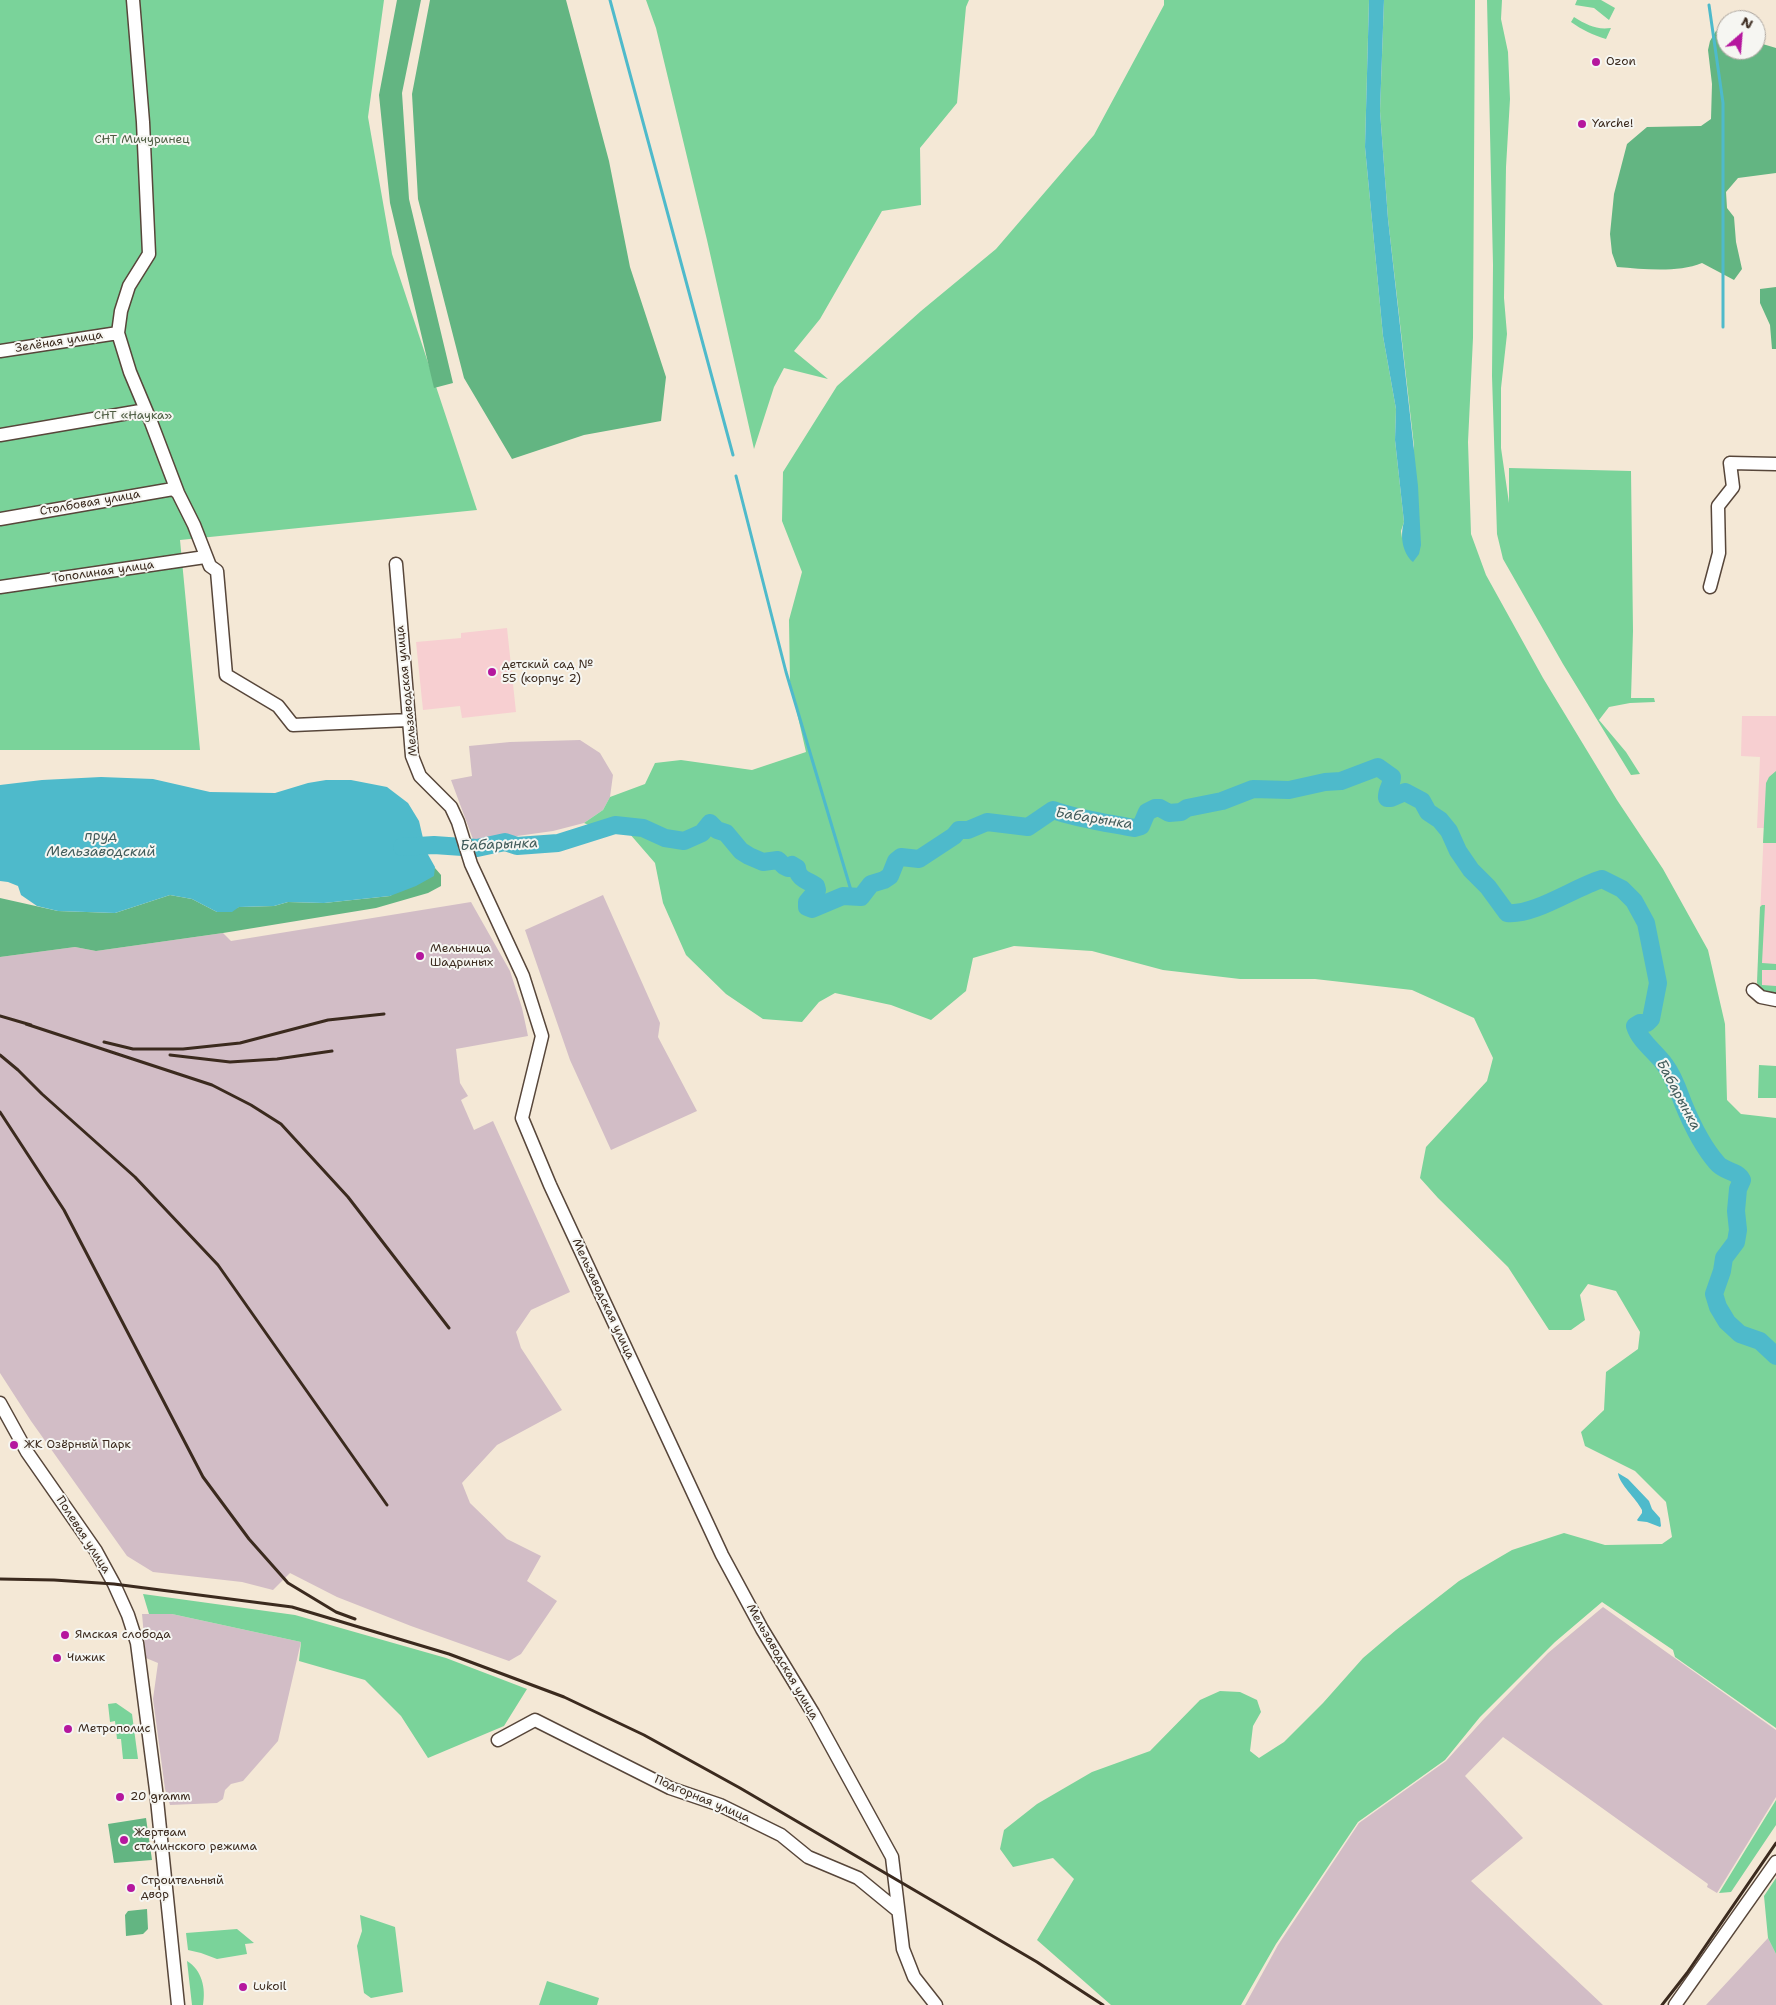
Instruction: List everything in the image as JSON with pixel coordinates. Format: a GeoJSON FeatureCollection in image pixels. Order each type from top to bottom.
{"type":"FeatureCollection","features":[{"type":"Feature","properties":{"kind":"street"},"geometry":{"type":"LineString","coordinates":[[133,0],[144,122],[149,254],[129,286],[121,311],[118,333],[130,372],[178,493],[194,525],[205,557],[210,566],[217,571],[226,675],[278,706],[293,725],[409,720]]}},
{"type":"Feature","properties":{"kind":"street","name":"Зелёная улица"},"geometry":{"type":"LineString","coordinates":[[0,352],[118,333]]}},
{"type":"Feature","properties":{"kind":"street"},"geometry":{"type":"LineString","coordinates":[[0,435],[146,410]]}},
{"type":"Feature","properties":{"kind":"street"},"geometry":{"type":"LineString","coordinates":[[1710,587],[1719,553],[1718,506],[1732,487],[1730,463],[1776,464]]}},
{"type":"Feature","properties":{"kind":"street","name":"Столбовая улица"},"geometry":{"type":"LineString","coordinates":[[0,519],[173,489],[178,493]]}},
{"type":"Feature","properties":{"kind":"street","name":"Тополиная улица"},"geometry":{"type":"LineString","coordinates":[[0,587],[205,557]]}},
{"type":"Feature","properties":{"kind":"street","name":"Мельзаводская улица"},"geometry":{"type":"LineString","coordinates":[[396,564],[412,756],[416,768],[426,782],[451,807],[462,832],[471,864],[523,976],[542,1036],[522,1118],[550,1185],[722,1555],[892,1857],[903,1949],[914,1977],[936,2005]]}},
{"type":"Feature","properties":{"kind":"street"},"geometry":{"type":"LineString","coordinates":[[1753,990],[1767,1000],[1776,1000]]}},
{"type":"Feature","properties":{"kind":"street","name":"Полевая улица"},"geometry":{"type":"LineString","coordinates":[[0,1403],[27,1452],[96,1551],[128,1615],[137,1643],[156,1790],[178,2005]]}},
{"type":"Feature","properties":{"kind":"street","name":"Подгорная улица"},"geometry":{"type":"LineString","coordinates":[[498,1740],[535,1720],[670,1788],[720,1804],[781,1835],[808,1857],[858,1878],[897,1910]]}},
{"type":"Feature","properties":{"kind":"street"},"geometry":{"type":"LineString","coordinates":[[1675,2005],[1776,1862]]}},
{"type":"Feature","properties":{"kind":"shaded area"},"geometry":{"type":"Polygon","coordinates":[[[507,628],[516,712],[462,718],[460,706],[423,710],[416,642],[461,638],[461,633],[507,628]]]}},
{"type":"Feature","properties":{"kind":"shaded area"},"geometry":{"type":"Polygon","coordinates":[[[1742,716],[1776,716],[1776,994],[1757,983],[1764,828],[1757,828],[1760,757],[1741,756],[1742,716]]]}},
{"type":"Feature","properties":{"kind":"shaded area"},"geometry":{"type":"Polygon","coordinates":[[[580,740],[600,753],[613,775],[610,797],[603,810],[584,823],[553,831],[474,842],[451,780],[472,776],[469,746],[510,742],[580,740]]]}},
{"type":"Feature","properties":{"kind":"shaded area"},"geometry":{"type":"Polygon","coordinates":[[[603,895],[660,1023],[658,1037],[697,1111],[611,1150],[570,1060],[525,930],[603,895]]]}},
{"type":"Feature","properties":{"kind":"shaded area"},"geometry":{"type":"Polygon","coordinates":[[[471,902],[510,971],[522,1008],[528,1036],[456,1049],[460,1083],[468,1096],[461,1100],[474,1130],[493,1121],[570,1292],[531,1310],[516,1332],[521,1348],[562,1410],[497,1445],[462,1483],[470,1503],[507,1539],[541,1556],[527,1581],[557,1601],[521,1654],[509,1661],[337,1597],[290,1573],[273,1590],[242,1582],[153,1572],[127,1556],[31,1421],[0,1373],[0,957],[75,947],[96,951],[223,933],[231,941],[471,902]]]}},
{"type":"Feature","properties":{"kind":"shaded area"},"geometry":{"type":"Polygon","coordinates":[[[1603,1607],[1776,1730],[1776,1797],[1717,1893],[1707,1887],[1708,1884],[1503,1737],[1465,1776],[1523,1838],[1471,1881],[1603,2005],[1245,2005],[1278,1945],[1359,1823],[1446,1761],[1548,1653],[1603,1607]]]}},
{"type":"Feature","properties":{"kind":"shaded area"},"geometry":{"type":"Polygon","coordinates":[[[142,1614],[172,1614],[301,1642],[278,1741],[243,1781],[231,1784],[225,1790],[223,1799],[217,1803],[170,1805],[165,1789],[153,1699],[158,1663],[146,1658],[142,1614]]]}},
{"type":"Feature","properties":{"kind":"shaded area"},"geometry":{"type":"Polygon","coordinates":[[[1768,1938],[1776,1954],[1776,2005],[1706,2005],[1768,1938]]]}},
{"type":"Feature","properties":{"kind":"green space"},"geometry":{"type":"Polygon","coordinates":[[[0,0],[384,0],[368,117],[392,254],[477,510],[180,540],[200,750],[0,750],[0,0]]]}},
{"type":"Feature","properties":{"kind":"green space"},"geometry":{"type":"Polygon","coordinates":[[[397,0],[421,0],[402,93],[409,199],[453,383],[434,388],[390,203],[379,95],[397,0]]]}},
{"type":"Feature","properties":{"kind":"green space"},"geometry":{"type":"Polygon","coordinates":[[[430,0],[566,0],[609,161],[630,267],[666,377],[661,421],[584,435],[512,459],[464,378],[418,199],[412,94],[430,0]]]}},
{"type":"Feature","properties":{"kind":"green space"},"geometry":{"type":"Polygon","coordinates":[[[646,0],[969,0],[966,7],[957,103],[920,148],[921,205],[882,211],[820,319],[794,351],[828,379],[784,368],[774,387],[754,449],[707,240],[656,28],[646,0]]]}},
{"type":"Feature","properties":{"kind":"green space"},"geometry":{"type":"Polygon","coordinates":[[[1164,0],[1369,0],[1365,147],[1383,336],[1396,409],[1395,440],[1404,522],[1401,531],[1402,538],[1414,446],[1388,219],[1380,111],[1384,0],[1475,0],[1473,338],[1468,442],[1471,534],[1486,575],[1543,678],[1617,800],[1663,869],[1708,950],[1725,1024],[1727,1100],[1741,1114],[1776,1118],[1776,1728],[1675,1657],[1673,1650],[1602,1602],[1555,1642],[1480,1717],[1445,1760],[1358,1822],[1276,1944],[1241,2005],[1111,2005],[1037,1940],[1074,1879],[1053,1858],[1013,1867],[1000,1849],[1004,1830],[1037,1804],[1092,1772],[1150,1751],[1200,1700],[1220,1691],[1240,1692],[1257,1700],[1261,1712],[1253,1726],[1250,1751],[1259,1758],[1284,1742],[1323,1703],[1363,1658],[1396,1630],[1459,1581],[1512,1550],[1564,1533],[1605,1545],[1662,1544],[1672,1537],[1666,1502],[1635,1471],[1585,1446],[1581,1432],[1604,1410],[1606,1372],[1638,1349],[1640,1332],[1616,1291],[1588,1284],[1580,1295],[1585,1320],[1571,1330],[1549,1330],[1508,1267],[1420,1178],[1426,1147],[1487,1081],[1493,1058],[1474,1018],[1412,990],[1315,979],[1240,979],[1163,970],[1092,951],[1014,946],[973,958],[966,991],[931,1020],[891,1005],[835,993],[819,1002],[802,1022],[763,1019],[726,994],[686,955],[663,903],[655,863],[629,833],[610,834],[584,823],[603,810],[610,797],[645,784],[655,763],[681,760],[752,770],[806,752],[790,682],[789,620],[802,572],[782,521],[783,472],[837,386],[921,311],[996,249],[1094,135],[1164,5],[1164,0]]]}},
{"type":"Feature","properties":{"kind":"green space"},"geometry":{"type":"Polygon","coordinates":[[[1487,0],[1502,0],[1501,19],[1508,52],[1510,99],[1506,167],[1504,298],[1507,334],[1501,388],[1501,448],[1509,503],[1509,468],[1631,471],[1633,631],[1631,698],[1654,698],[1655,702],[1630,703],[1609,707],[1599,720],[1626,752],[1640,774],[1631,775],[1563,664],[1503,559],[1497,534],[1492,376],[1493,265],[1487,0]]]}},
{"type":"Feature","properties":{"kind":"green space"},"geometry":{"type":"Polygon","coordinates":[[[1577,0],[1601,0],[1615,8],[1609,20],[1594,8],[1575,5],[1577,0]]]}},
{"type":"Feature","properties":{"kind":"green space"},"geometry":{"type":"Polygon","coordinates":[[[1574,17],[1592,26],[1611,28],[1606,39],[1575,25],[1571,22],[1574,17]]]}},
{"type":"Feature","properties":{"kind":"green space"},"geometry":{"type":"Polygon","coordinates":[[[1716,31],[1716,60],[1766,60],[1766,45],[1776,48],[1776,173],[1738,178],[1726,192],[1727,208],[1734,217],[1736,242],[1742,269],[1734,280],[1702,263],[1671,269],[1617,267],[1612,253],[1610,234],[1614,194],[1627,144],[1647,127],[1701,126],[1711,119],[1712,84],[1708,50],[1710,41],[1716,31]]]}},
{"type":"Feature","properties":{"kind":"green space"},"geometry":{"type":"Polygon","coordinates":[[[1776,287],[1776,349],[1772,349],[1770,325],[1760,303],[1760,289],[1776,287]]]}},
{"type":"Feature","properties":{"kind":"green space"},"geometry":{"type":"Polygon","coordinates":[[[1776,771],[1776,843],[1763,843],[1766,783],[1769,777],[1776,771]]]}},
{"type":"Feature","properties":{"kind":"green space"},"geometry":{"type":"Polygon","coordinates":[[[435,868],[441,875],[441,886],[428,893],[376,908],[96,951],[75,947],[0,957],[0,898],[58,911],[115,913],[170,895],[192,899],[217,912],[239,907],[274,906],[288,902],[324,903],[390,896],[435,868]]]}},
{"type":"Feature","properties":{"kind":"green space"},"geometry":{"type":"Polygon","coordinates":[[[1765,905],[1762,963],[1776,964],[1776,970],[1762,970],[1762,985],[1776,986],[1776,994],[1765,991],[1757,983],[1760,907],[1765,905]]]}},
{"type":"Feature","properties":{"kind":"green space"},"geometry":{"type":"Polygon","coordinates":[[[1759,1065],[1776,1066],[1776,1098],[1758,1098],[1759,1065]]]}},
{"type":"Feature","properties":{"kind":"green space"},"geometry":{"type":"Polygon","coordinates":[[[143,1594],[295,1615],[446,1658],[527,1689],[504,1726],[428,1758],[401,1716],[365,1680],[299,1661],[301,1642],[172,1614],[149,1614],[143,1594]]]}},
{"type":"Feature","properties":{"kind":"green space"},"geometry":{"type":"Polygon","coordinates":[[[116,1703],[132,1714],[138,1759],[123,1759],[121,1739],[117,1739],[115,1721],[110,1722],[108,1704],[116,1703]]]}},
{"type":"Feature","properties":{"kind":"green space"},"geometry":{"type":"Polygon","coordinates":[[[1776,1800],[1776,1825],[1731,1892],[1719,1893],[1776,1800]]]}},
{"type":"Feature","properties":{"kind":"green space"},"geometry":{"type":"Polygon","coordinates":[[[146,1818],[152,1860],[114,1863],[108,1824],[146,1818]]]}},
{"type":"Feature","properties":{"kind":"green space"},"geometry":{"type":"Polygon","coordinates":[[[1776,1878],[1776,1954],[1768,1938],[1764,1896],[1776,1878]]]}},
{"type":"Feature","properties":{"kind":"green space"},"geometry":{"type":"Polygon","coordinates":[[[147,1909],[148,1929],[143,1934],[126,1936],[125,1915],[128,1911],[147,1909]]]}},
{"type":"Feature","properties":{"kind":"green space"},"geometry":{"type":"Polygon","coordinates":[[[360,1915],[395,1927],[403,1992],[371,1998],[364,1993],[357,1946],[362,1931],[360,1915]]]}},
{"type":"Feature","properties":{"kind":"green space"},"geometry":{"type":"Polygon","coordinates":[[[237,1929],[254,1943],[245,1944],[247,1954],[217,1959],[188,1950],[186,1933],[237,1929]]]}},
{"type":"Feature","properties":{"kind":"green space"},"geometry":{"type":"Polygon","coordinates":[[[187,1961],[196,1969],[202,1980],[204,1992],[203,2005],[192,2005],[187,1961]]]}},
{"type":"Feature","properties":{"kind":"green space"},"geometry":{"type":"Polygon","coordinates":[[[547,1981],[599,1998],[597,2005],[539,2005],[547,1981]]]}},
{"type":"Feature","properties":{"kind":"water"},"geometry":{"type":"Polygon","coordinates":[[[1369,0],[1384,0],[1380,111],[1388,219],[1418,486],[1421,545],[1419,554],[1413,562],[1406,554],[1402,538],[1404,522],[1395,440],[1396,409],[1383,336],[1365,147],[1369,0]]]}},
{"type":"Feature","properties":{"kind":"water","name":"пруд Мельзаводский"},"geometry":{"type":"Polygon","coordinates":[[[101,777],[153,779],[210,792],[275,793],[308,783],[326,780],[351,780],[387,787],[408,803],[419,821],[426,851],[435,867],[434,876],[416,886],[390,896],[324,903],[288,902],[274,906],[239,907],[232,912],[217,912],[192,899],[170,895],[115,913],[58,911],[37,906],[21,895],[18,886],[0,881],[0,785],[42,780],[101,777]]]}},
{"type":"Feature","properties":{"kind":"water"},"geometry":{"type":"Polygon","coordinates":[[[1618,1473],[1628,1479],[1649,1501],[1652,1509],[1660,1518],[1660,1527],[1637,1520],[1642,1510],[1621,1482],[1618,1473]]]}},
{"type":"Feature","properties":{"kind":"waterway"},"geometry":{"type":"LineString","coordinates":[[610,0],[733,455]]}},
{"type":"Feature","properties":{"kind":"waterway"},"geometry":{"type":"LineString","coordinates":[[1709,5],[1723,103],[1723,327]]}},
{"type":"Feature","properties":{"kind":"waterway"},"geometry":{"type":"LineString","coordinates":[[736,476],[786,672],[853,897]]}},
{"type":"Feature","properties":{"kind":"waterway","name":"Бабарынка"},"geometry":{"type":"LineString","coordinates":[[402,847],[434,845],[477,848],[505,842],[517,846],[558,843],[615,825],[643,828],[665,838],[684,841],[702,833],[710,823],[717,830],[726,833],[741,851],[749,856],[763,862],[778,860],[788,868],[792,865],[797,868],[801,877],[816,886],[817,890],[807,902],[807,907],[812,909],[843,896],[861,897],[871,884],[890,876],[896,861],[901,857],[919,859],[954,836],[959,830],[968,830],[987,822],[1028,827],[1053,810],[1134,828],[1141,826],[1147,812],[1155,808],[1160,808],[1169,813],[1181,812],[1187,808],[1222,801],[1253,789],[1289,790],[1325,782],[1341,781],[1378,767],[1392,777],[1387,798],[1405,792],[1422,801],[1428,812],[1440,820],[1449,831],[1458,851],[1471,870],[1488,887],[1507,913],[1518,913],[1542,906],[1602,879],[1622,889],[1634,901],[1646,923],[1658,983],[1651,1019],[1647,1023],[1640,1023],[1635,1026],[1637,1032],[1671,1074],[1690,1119],[1707,1150],[1720,1166],[1737,1174],[1742,1180],[1738,1189],[1736,1211],[1738,1230],[1736,1242],[1724,1258],[1722,1271],[1714,1294],[1718,1307],[1727,1322],[1740,1334],[1760,1341],[1776,1356]]}},
{"type":"Feature","properties":{"kind":"railway"},"geometry":{"type":"LineString","coordinates":[[104,1042],[133,1049],[183,1049],[240,1043],[328,1020],[384,1014]]}},
{"type":"Feature","properties":{"kind":"railway"},"geometry":{"type":"LineString","coordinates":[[0,1016],[31,1025]]}},
{"type":"Feature","properties":{"kind":"railway"},"geometry":{"type":"LineString","coordinates":[[26,1024],[212,1085],[251,1105],[281,1124],[348,1197],[449,1328]]}},
{"type":"Feature","properties":{"kind":"railway"},"geometry":{"type":"LineString","coordinates":[[170,1055],[230,1062],[277,1059],[332,1051]]}},
{"type":"Feature","properties":{"kind":"railway"},"geometry":{"type":"LineString","coordinates":[[0,1055],[135,1177],[218,1265],[387,1505]]}},
{"type":"Feature","properties":{"kind":"railway"},"geometry":{"type":"LineString","coordinates":[[0,1112],[64,1210],[203,1477],[249,1539],[288,1583],[336,1612],[355,1619]]}},
{"type":"Feature","properties":{"kind":"railway"},"geometry":{"type":"LineString","coordinates":[[0,1579],[114,1584],[292,1607],[449,1654],[564,1697],[644,1735],[740,1788],[1037,1962],[1103,2005]]}},
{"type":"Feature","properties":{"kind":"railway"},"geometry":{"type":"LineString","coordinates":[[1662,2005],[1687,1973],[1776,1843]]}},
{"type":"Feature","properties":{"kind":"place","name":"Ozon"},"geometry":{"type":"Point","coordinates":[1596,62]}},
{"type":"Feature","properties":{"kind":"place","name":"Yarche!"},"geometry":{"type":"Point","coordinates":[1582,124]}},
{"type":"Feature","properties":{"kind":"place","name":"детский сад № 55 (корпус 2)"},"geometry":{"type":"Point","coordinates":[492,672]}},
{"type":"Feature","properties":{"kind":"place","name":"Мельница Шадриных"},"geometry":{"type":"Point","coordinates":[420,956]}},
{"type":"Feature","properties":{"kind":"place","name":"ЖК Озёрный Парк"},"geometry":{"type":"Point","coordinates":[14,1445]}},
{"type":"Feature","properties":{"kind":"place","name":"Ямская слобода"},"geometry":{"type":"Point","coordinates":[65,1635]}},
{"type":"Feature","properties":{"kind":"place","name":"Чижик"},"geometry":{"type":"Point","coordinates":[57,1658]}},
{"type":"Feature","properties":{"kind":"place","name":"Метрополис"},"geometry":{"type":"Point","coordinates":[68,1729]}},
{"type":"Feature","properties":{"kind":"place","name":"20 gramm"},"geometry":{"type":"Point","coordinates":[120,1797]}},
{"type":"Feature","properties":{"kind":"place","name":"Жертвам сталинского режима"},"geometry":{"type":"Point","coordinates":[124,1840]}},
{"type":"Feature","properties":{"kind":"place","name":"Строительный двор"},"geometry":{"type":"Point","coordinates":[131,1888]}},
{"type":"Feature","properties":{"kind":"place","name":"Lukoil"},"geometry":{"type":"Point","coordinates":[243,1987]}},
{"type":"Feature","properties":{"kind":"park label","name":"СНТ Мичуринец"},"geometry":{"type":"Point","coordinates":[142,140]}},
{"type":"Feature","properties":{"kind":"park label","name":"СНТ «Наука»"},"geometry":{"type":"Point","coordinates":[133,416]}}]}
